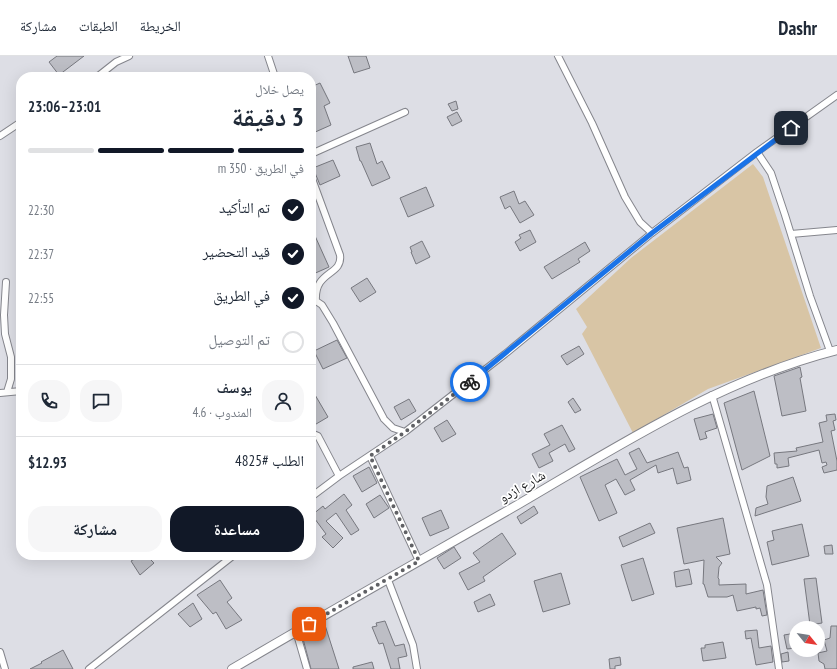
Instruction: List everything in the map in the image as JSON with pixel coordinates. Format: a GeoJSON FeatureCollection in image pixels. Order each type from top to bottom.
{"type":"FeatureCollection","features":[{"type":"Feature","properties":{"kind":"street"},"geometry":{"type":"LineString","coordinates":[[102,72],[115,59],[129,56]]}},
{"type":"Feature","properties":{"kind":"street"},"geometry":{"type":"LineString","coordinates":[[268,56],[273,72]]}},
{"type":"Feature","properties":{"kind":"street"},"geometry":{"type":"LineString","coordinates":[[558,56],[592,124],[624,197],[640,222],[652,233]]}},
{"type":"Feature","properties":{"kind":"street"},"geometry":{"type":"LineString","coordinates":[[316,493],[405,432],[505,354],[652,233],[757,152],[837,95]]}},
{"type":"Feature","properties":{"kind":"street"},"geometry":{"type":"LineString","coordinates":[[316,152],[405,112]]}},
{"type":"Feature","properties":{"kind":"street"},"geometry":{"type":"LineString","coordinates":[[0,136],[16,125]]}},
{"type":"Feature","properties":{"kind":"street"},"geometry":{"type":"LineString","coordinates":[[757,152],[771,173],[810,296],[834,350]]}},
{"type":"Feature","properties":{"kind":"street"},"geometry":{"type":"LineString","coordinates":[[316,190],[341,260],[339,267],[322,279],[318,285],[316,293]]}},
{"type":"Feature","properties":{"kind":"street"},"geometry":{"type":"LineString","coordinates":[[791,234],[837,230]]}},
{"type":"Feature","properties":{"kind":"street"},"geometry":{"type":"LineString","coordinates":[[3,393],[11,379],[11,357],[5,334],[4,315],[6,282]]}},
{"type":"Feature","properties":{"kind":"street"},"geometry":{"type":"LineString","coordinates":[[316,301],[322,305],[333,323],[384,419],[394,428],[405,432]]}},
{"type":"Feature","properties":{"kind":"street","name":"شارع ازدو"},"geometry":{"type":"LineString","coordinates":[[232,669],[631,438],[712,395],[782,367],[834,350]]}},
{"type":"Feature","properties":{"kind":"street"},"geometry":{"type":"LineString","coordinates":[[3,393],[16,392]]}},
{"type":"Feature","properties":{"kind":"street"},"geometry":{"type":"LineString","coordinates":[[712,395],[767,585],[779,669]]}},
{"type":"Feature","properties":{"kind":"street"},"geometry":{"type":"LineString","coordinates":[[316,435],[318,436],[339,476]]}},
{"type":"Feature","properties":{"kind":"street"},"geometry":{"type":"LineString","coordinates":[[370,456],[419,561]]}},
{"type":"Feature","properties":{"kind":"street"},"geometry":{"type":"LineString","coordinates":[[89,669],[228,560]]}},
{"type":"Feature","properties":{"kind":"street"},"geometry":{"type":"LineString","coordinates":[[388,580],[413,645],[418,669]]}},
{"type":"Feature","properties":{"kind":"street"},"geometry":{"type":"LineString","coordinates":[[296,631],[307,669]]}},
{"type":"Feature","properties":{"kind":"street"},"geometry":{"type":"LineString","coordinates":[[0,652],[5,669]]}},
{"type":"Feature","properties":{"kind":"shaded area"},"geometry":{"type":"Polygon","coordinates":[[[753,164],[763,177],[821,348],[708,389],[633,433],[582,334],[587,327],[576,309],[631,258],[753,164]]]}},
{"type":"Feature","properties":{"kind":"building"},"geometry":{"type":"Polygon","coordinates":[[[57,56],[84,56],[63,72],[57,72],[49,62],[57,56]]]}},
{"type":"Feature","properties":{"kind":"building"},"geometry":{"type":"Polygon","coordinates":[[[348,56],[366,56],[370,68],[354,73],[348,56]]]}},
{"type":"Feature","properties":{"kind":"building"},"geometry":{"type":"Polygon","coordinates":[[[320,83],[330,103],[324,106],[331,125],[316,132],[316,85],[320,83]]]}},
{"type":"Feature","properties":{"kind":"building"},"geometry":{"type":"Polygon","coordinates":[[[456,101],[458,109],[452,111],[448,104],[456,101]]]}},
{"type":"Feature","properties":{"kind":"building"},"geometry":{"type":"Polygon","coordinates":[[[457,112],[462,121],[452,126],[447,117],[457,112]]]}},
{"type":"Feature","properties":{"kind":"building"},"geometry":{"type":"Polygon","coordinates":[[[370,143],[377,164],[382,161],[390,178],[372,186],[360,161],[356,147],[370,143]]]}},
{"type":"Feature","properties":{"kind":"building"},"geometry":{"type":"Polygon","coordinates":[[[333,160],[340,176],[320,185],[316,175],[316,167],[333,160]]]}},
{"type":"Feature","properties":{"kind":"building"},"geometry":{"type":"Polygon","coordinates":[[[426,187],[434,206],[408,217],[400,198],[426,187]]]}},
{"type":"Feature","properties":{"kind":"building"},"geometry":{"type":"Polygon","coordinates":[[[514,191],[519,204],[525,201],[534,215],[520,223],[510,206],[505,209],[500,197],[514,191]]]}},
{"type":"Feature","properties":{"kind":"building"},"geometry":{"type":"Polygon","coordinates":[[[530,230],[536,242],[520,251],[515,242],[521,238],[519,235],[530,230]]]}},
{"type":"Feature","properties":{"kind":"building"},"geometry":{"type":"Polygon","coordinates":[[[316,238],[329,267],[316,273],[316,238]]]}},
{"type":"Feature","properties":{"kind":"building"},"geometry":{"type":"Polygon","coordinates":[[[422,241],[430,257],[416,264],[410,247],[422,241]]]}},
{"type":"Feature","properties":{"kind":"building"},"geometry":{"type":"Polygon","coordinates":[[[585,242],[590,251],[578,259],[580,262],[552,279],[544,267],[585,242]]]}},
{"type":"Feature","properties":{"kind":"building"},"geometry":{"type":"Polygon","coordinates":[[[367,278],[376,292],[360,302],[351,288],[367,278]]]}},
{"type":"Feature","properties":{"kind":"building"},"geometry":{"type":"Polygon","coordinates":[[[337,340],[347,358],[323,369],[316,355],[316,350],[337,340]]]}},
{"type":"Feature","properties":{"kind":"building"},"geometry":{"type":"Polygon","coordinates":[[[579,346],[584,354],[567,365],[561,356],[579,346]]]}},
{"type":"Feature","properties":{"kind":"building"},"geometry":{"type":"Polygon","coordinates":[[[800,367],[802,377],[800,378],[806,411],[782,416],[774,376],[800,367]]]}},
{"type":"Feature","properties":{"kind":"building"},"geometry":{"type":"Polygon","coordinates":[[[754,391],[770,456],[742,470],[724,403],[754,391]]]}},
{"type":"Feature","properties":{"kind":"building"},"geometry":{"type":"Polygon","coordinates":[[[316,397],[328,417],[316,424],[316,397]]]}},
{"type":"Feature","properties":{"kind":"building"},"geometry":{"type":"Polygon","coordinates":[[[573,398],[581,410],[575,413],[568,402],[573,398]]]}},
{"type":"Feature","properties":{"kind":"building"},"geometry":{"type":"Polygon","coordinates":[[[409,399],[416,411],[401,420],[394,407],[409,399]]]}},
{"type":"Feature","properties":{"kind":"building"},"geometry":{"type":"Polygon","coordinates":[[[713,414],[717,428],[705,432],[707,438],[700,440],[694,419],[713,414]]]}},
{"type":"Feature","properties":{"kind":"building"},"geometry":{"type":"Polygon","coordinates":[[[835,414],[836,420],[833,421],[835,430],[831,431],[837,461],[837,470],[824,473],[822,467],[827,465],[826,462],[822,463],[819,450],[788,458],[789,466],[777,468],[774,453],[797,451],[796,448],[823,442],[819,423],[827,421],[826,415],[835,414]]]}},
{"type":"Feature","properties":{"kind":"building"},"geometry":{"type":"Polygon","coordinates":[[[447,420],[456,434],[442,442],[434,428],[447,420]]]}},
{"type":"Feature","properties":{"kind":"building"},"geometry":{"type":"Polygon","coordinates":[[[562,425],[575,449],[569,452],[565,444],[549,453],[553,461],[539,468],[532,454],[550,445],[544,434],[562,425]]]}},
{"type":"Feature","properties":{"kind":"building"},"geometry":{"type":"Polygon","coordinates":[[[639,448],[647,463],[678,452],[684,468],[688,467],[691,480],[677,484],[673,468],[658,473],[656,465],[630,480],[635,490],[625,495],[616,479],[605,485],[617,513],[599,521],[580,477],[617,459],[625,475],[637,469],[629,453],[639,448]]]}},
{"type":"Feature","properties":{"kind":"building"},"geometry":{"type":"Polygon","coordinates":[[[369,467],[377,483],[362,492],[353,476],[369,467]]]}},
{"type":"Feature","properties":{"kind":"building"},"geometry":{"type":"Polygon","coordinates":[[[793,477],[801,501],[755,516],[756,508],[768,504],[766,497],[767,486],[793,477]]]}},
{"type":"Feature","properties":{"kind":"building"},"geometry":{"type":"Polygon","coordinates":[[[344,494],[352,505],[346,510],[359,530],[351,535],[336,513],[326,521],[343,538],[333,548],[322,537],[326,534],[316,520],[316,512],[323,506],[325,509],[344,494]]]}},
{"type":"Feature","properties":{"kind":"building"},"geometry":{"type":"Polygon","coordinates":[[[380,495],[389,508],[374,518],[366,504],[380,495]]]}},
{"type":"Feature","properties":{"kind":"building"},"geometry":{"type":"Polygon","coordinates":[[[534,506],[538,513],[521,524],[517,517],[534,506]]]}},
{"type":"Feature","properties":{"kind":"building"},"geometry":{"type":"Polygon","coordinates":[[[441,510],[449,528],[430,536],[422,518],[441,510]]]}},
{"type":"Feature","properties":{"kind":"building"},"geometry":{"type":"Polygon","coordinates":[[[723,518],[730,554],[716,557],[722,563],[719,567],[719,585],[746,584],[746,594],[763,590],[767,615],[762,616],[760,608],[756,609],[756,607],[737,611],[733,595],[727,597],[708,597],[703,584],[704,560],[684,564],[677,528],[723,518]]]}},
{"type":"Feature","properties":{"kind":"building"},"geometry":{"type":"Polygon","coordinates":[[[650,523],[655,533],[623,547],[619,537],[650,523]]]}},
{"type":"Feature","properties":{"kind":"building"},"geometry":{"type":"Polygon","coordinates":[[[802,524],[809,556],[772,565],[767,542],[774,540],[772,531],[802,524]]]}},
{"type":"Feature","properties":{"kind":"building"},"geometry":{"type":"Polygon","coordinates":[[[502,533],[516,554],[483,577],[485,581],[468,590],[459,573],[480,562],[473,553],[502,533]]]}},
{"type":"Feature","properties":{"kind":"building"},"geometry":{"type":"Polygon","coordinates":[[[832,545],[833,554],[825,554],[824,546],[832,545]]]}},
{"type":"Feature","properties":{"kind":"building"},"geometry":{"type":"Polygon","coordinates":[[[454,547],[461,558],[444,569],[437,558],[454,547]]]}},
{"type":"Feature","properties":{"kind":"building"},"geometry":{"type":"Polygon","coordinates":[[[643,558],[654,594],[632,601],[621,565],[643,558]]]}},
{"type":"Feature","properties":{"kind":"building"},"geometry":{"type":"Polygon","coordinates":[[[151,560],[154,563],[140,575],[131,561],[151,560]]]}},
{"type":"Feature","properties":{"kind":"building"},"geometry":{"type":"Polygon","coordinates":[[[689,569],[692,584],[676,587],[674,572],[689,569]]]}},
{"type":"Feature","properties":{"kind":"building"},"geometry":{"type":"Polygon","coordinates":[[[561,573],[570,604],[543,612],[534,581],[561,573]]]}},
{"type":"Feature","properties":{"kind":"building"},"geometry":{"type":"Polygon","coordinates":[[[816,578],[822,621],[809,621],[804,579],[816,578]]]}},
{"type":"Feature","properties":{"kind":"building"},"geometry":{"type":"Polygon","coordinates":[[[220,580],[232,598],[227,602],[242,620],[226,629],[216,612],[213,614],[197,595],[220,580]]]}},
{"type":"Feature","properties":{"kind":"building"},"geometry":{"type":"Polygon","coordinates":[[[490,594],[495,605],[478,612],[474,602],[490,594]]]}},
{"type":"Feature","properties":{"kind":"building"},"geometry":{"type":"Polygon","coordinates":[[[193,603],[202,619],[190,627],[178,614],[193,603]]]}},
{"type":"Feature","properties":{"kind":"building"},"geometry":{"type":"Polygon","coordinates":[[[385,621],[395,646],[404,644],[407,656],[398,658],[400,669],[391,669],[383,643],[379,644],[372,627],[377,626],[376,623],[385,621]]]}},
{"type":"Feature","properties":{"kind":"building"},"geometry":{"type":"Polygon","coordinates":[[[324,622],[339,669],[311,669],[302,635],[324,622]]]}},
{"type":"Feature","properties":{"kind":"building"},"geometry":{"type":"Polygon","coordinates":[[[831,626],[837,626],[837,669],[825,669],[824,664],[819,661],[818,657],[825,657],[825,651],[827,651],[825,640],[830,638],[831,626]]]}},
{"type":"Feature","properties":{"kind":"building"},"geometry":{"type":"Polygon","coordinates":[[[757,630],[759,648],[771,646],[773,662],[756,665],[751,638],[746,639],[745,631],[757,630]]]}},
{"type":"Feature","properties":{"kind":"building"},"geometry":{"type":"Polygon","coordinates":[[[789,634],[789,649],[787,649],[784,635],[789,634]]]}},
{"type":"Feature","properties":{"kind":"building"},"geometry":{"type":"Polygon","coordinates":[[[723,642],[726,658],[703,661],[701,648],[705,648],[705,645],[723,642]]]}},
{"type":"Feature","properties":{"kind":"building"},"geometry":{"type":"Polygon","coordinates":[[[63,650],[73,669],[30,669],[42,663],[41,662],[63,650]]]}},
{"type":"Feature","properties":{"kind":"building"},"geometry":{"type":"Polygon","coordinates":[[[788,652],[789,661],[782,662],[781,654],[788,652]]]}},
{"type":"Feature","properties":{"kind":"building"},"geometry":{"type":"Polygon","coordinates":[[[620,657],[621,665],[615,666],[615,669],[610,669],[609,659],[620,657]]]}},
{"type":"Feature","properties":{"kind":"building"},"geometry":{"type":"Polygon","coordinates":[[[372,662],[374,669],[353,669],[353,667],[372,662]]]}},
{"type":"Feature","properties":{"kind":"way so far"},"geometry":{"type":"LineString","coordinates":[[309,624],[419,561],[370,456],[405,432],[470,382]]}},
{"type":"Feature","properties":{"kind":"route"},"geometry":{"type":"LineString","coordinates":[[470,382],[652,233],[757,152],[791,128]]}}]}
